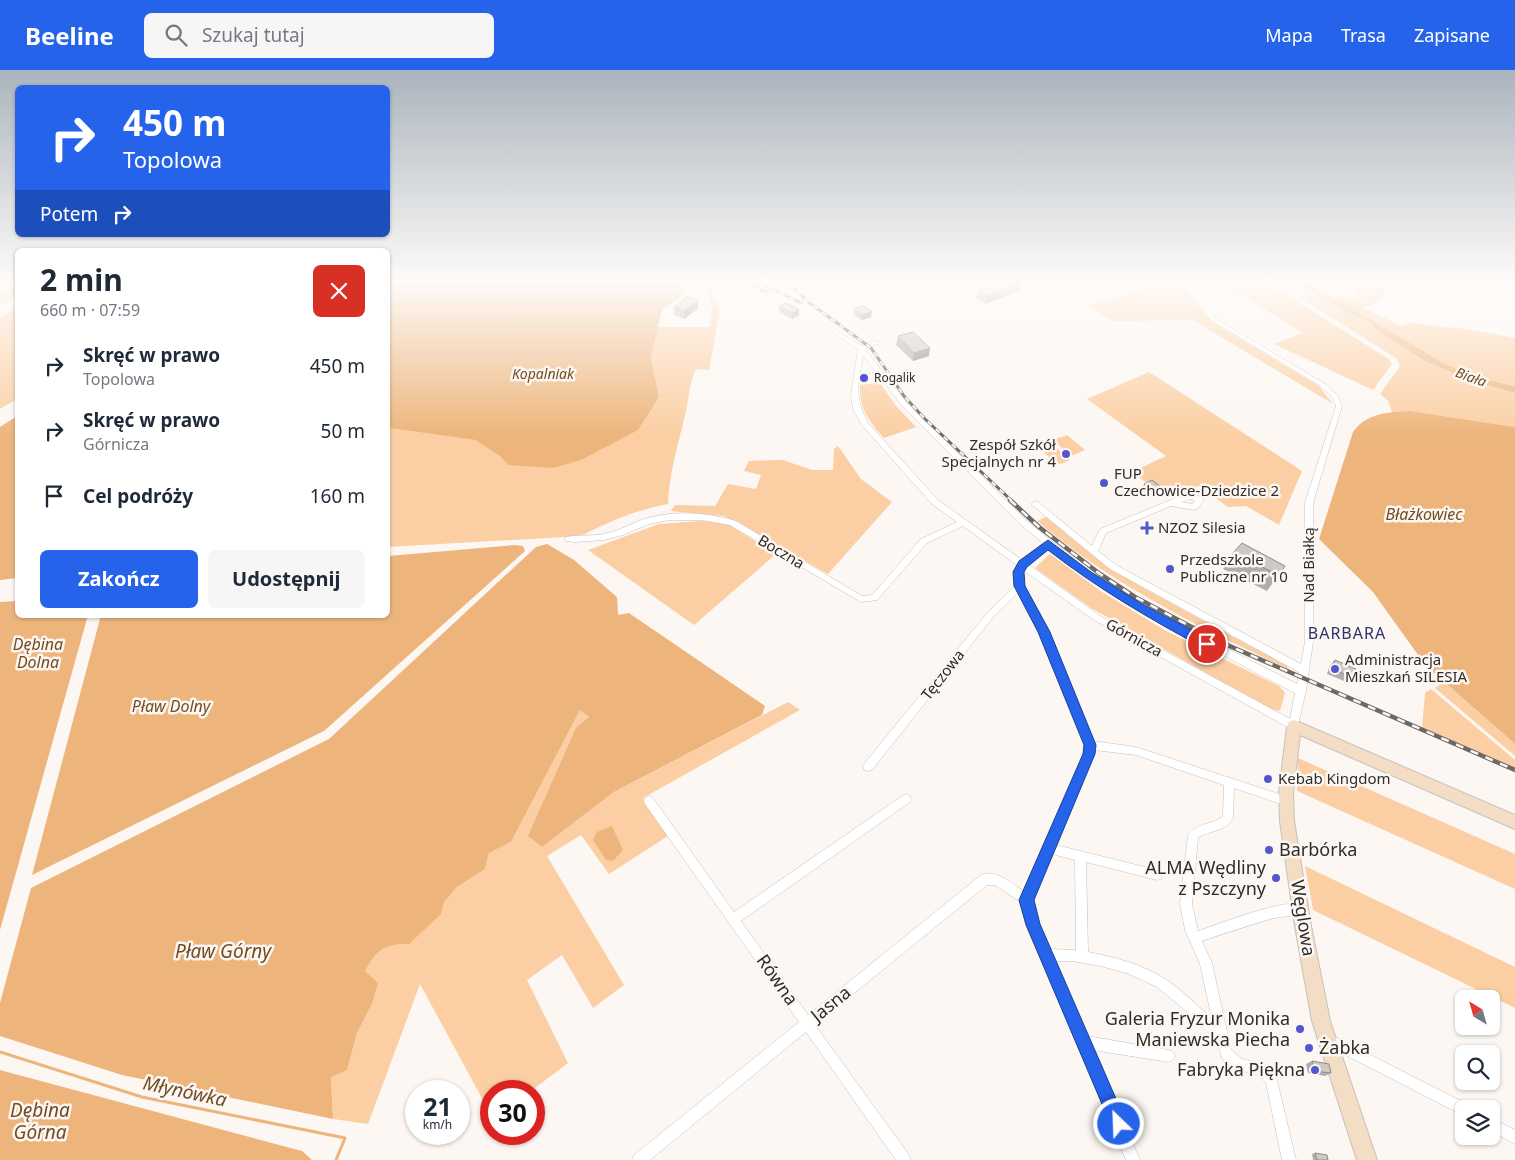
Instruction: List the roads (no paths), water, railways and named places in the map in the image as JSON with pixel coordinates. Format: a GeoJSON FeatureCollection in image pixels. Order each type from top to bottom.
{"type":"FeatureCollection","features":[{"type":"Feature","properties":{"kind":"street","name":"Górnicza"},"geometry":{"type":"LineString","coordinates":[[838,334],[861,348],[905,405],[1024,524],[1088,575],[1138,607],[1301,691]]}},
{"type":"Feature","properties":{"kind":"street","name":"Nad Białką"},"geometry":{"type":"LineString","coordinates":[[1238,334],[1323,385],[1336,397],[1339,406],[1309,504],[1309,642],[1304,670]]}},
{"type":"Feature","properties":{"kind":"street"},"geometry":{"type":"LineString","coordinates":[[861,348],[877,342]]}},
{"type":"Feature","properties":{"kind":"street","name":"Górnicza"},"geometry":{"type":"LineString","coordinates":[[861,348],[854,396],[857,409],[866,424],[936,502],[962,523],[1097,618],[1294,726],[1515,822]]}},
{"type":"Feature","properties":{"kind":"street"},"geometry":{"type":"LineString","coordinates":[[1035,504],[1114,567],[1304,670]]}},
{"type":"Feature","properties":{"kind":"street"},"geometry":{"type":"LineString","coordinates":[[1094,551],[1103,531],[1174,504]]}},
{"type":"Feature","properties":{"kind":"street","name":"Boczna"},"geometry":{"type":"LineString","coordinates":[[569,539],[584,540],[615,535],[648,521],[664,518],[714,517],[733,523],[861,599],[868,600],[874,598],[924,541],[962,523]]}},
{"type":"Feature","properties":{"kind":"street"},"geometry":{"type":"LineString","coordinates":[[1048,544],[1022,564],[1018,572],[1020,586],[1044,632],[1090,745],[1089,754],[1027,900],[1033,925],[1047,954],[1133,1160]]}},
{"type":"Feature","properties":{"kind":"street","name":"Tęczowa"},"geometry":{"type":"LineString","coordinates":[[868,767],[991,614],[1020,586]]}},
{"type":"Feature","properties":{"kind":"street","name":"Węglowa"},"geometry":{"type":"LineString","coordinates":[[1304,670],[1294,726],[1287,801],[1288,821],[1316,999],[1328,1044],[1367,1160]]}},
{"type":"Feature","properties":{"kind":"street"},"geometry":{"type":"LineString","coordinates":[[1090,745],[1136,751],[1287,801]]}},
{"type":"Feature","properties":{"kind":"street"},"geometry":{"type":"LineString","coordinates":[[1229,781],[1228,818],[1224,823],[1205,827],[1193,836],[1186,904],[1194,938],[1206,963],[1226,1054],[1239,1065],[1262,1069],[1272,1080],[1289,1160]]}},
{"type":"Feature","properties":{"kind":"street"},"geometry":{"type":"LineString","coordinates":[[734,919],[906,798]]}},
{"type":"Feature","properties":{"kind":"street","name":"Równa"},"geometry":{"type":"LineString","coordinates":[[649,800],[904,1160]]}},
{"type":"Feature","properties":{"kind":"street"},"geometry":{"type":"LineString","coordinates":[[1049,848],[1156,874]]}},
{"type":"Feature","properties":{"kind":"street"},"geometry":{"type":"LineString","coordinates":[[1080,856],[1082,957]]}},
{"type":"Feature","properties":{"kind":"street","name":"Jasna"},"geometry":{"type":"LineString","coordinates":[[639,1160],[984,879],[997,880],[1027,900]]}},
{"type":"Feature","properties":{"kind":"street"},"geometry":{"type":"LineString","coordinates":[[1194,938],[1274,913],[1294,908],[1301,909]]}},
{"type":"Feature","properties":{"kind":"street"},"geometry":{"type":"LineString","coordinates":[[1047,954],[1082,957],[1133,970],[1154,978],[1224,1039]]}},
{"type":"Feature","properties":{"kind":"street"},"geometry":{"type":"LineString","coordinates":[[1083,1042],[1169,1056]]}},
{"type":"Feature","properties":{"kind":"street"},"geometry":{"type":"LineString","coordinates":[[1328,1044],[1337,1044],[1455,1105]]}},
{"type":"Feature","properties":{"kind":"street"},"geometry":{"type":"LineString","coordinates":[[1500,1128],[1515,1136]]}},
{"type":"Feature","properties":{"kind":"water","name":"Kopalniak"},"geometry":{"type":"Polygon","coordinates":[[[390,334],[656,334],[651,357],[659,397],[638,430],[581,460],[553,468],[508,465],[501,457],[475,440],[390,428],[390,334]]]}},
{"type":"Feature","properties":{"kind":"water","name":"Biała"},"geometry":{"type":"Polygon","coordinates":[[[1381,334],[1394,334],[1445,364],[1478,378],[1515,386],[1515,393],[1466,379],[1427,362],[1381,334]]]}},
{"type":"Feature","properties":{"kind":"water","name":"Błażkowiec"},"geometry":{"type":"Polygon","coordinates":[[[1410,411],[1515,427],[1515,744],[1426,666],[1373,592],[1319,539],[1353,432],[1371,417],[1386,413],[1410,411]]]}},
{"type":"Feature","properties":{"kind":"water"},"geometry":{"type":"Polygon","coordinates":[[[15,417],[15,578],[0,580],[0,427],[15,417]]]}},
{"type":"Feature","properties":{"kind":"water","name":"Pław Górny"},"geometry":{"type":"Polygon","coordinates":[[[547,544],[574,560],[617,597],[618,615],[629,613],[765,706],[762,715],[614,792],[542,847],[528,836],[576,728],[589,717],[580,710],[511,842],[489,853],[485,869],[457,887],[444,902],[441,914],[409,944],[394,945],[382,949],[369,964],[365,971],[378,983],[372,1004],[357,1033],[347,1070],[331,1077],[333,1119],[122,1075],[0,1036],[0,1003],[31,888],[329,739],[536,547],[547,544]]]}},
{"type":"Feature","properties":{"kind":"water","name":"Pław Dolny"},"geometry":{"type":"Polygon","coordinates":[[[515,545],[523,546],[525,551],[324,731],[32,875],[100,618],[390,618],[390,556],[515,545]]]}},
{"type":"Feature","properties":{"kind":"water","name":"Dębina Dolna"},"geometry":{"type":"Polygon","coordinates":[[[15,601],[15,618],[87,618],[0,930],[0,602],[15,601]]]}},
{"type":"Feature","properties":{"kind":"water"},"geometry":{"type":"Polygon","coordinates":[[[612,826],[623,850],[613,861],[606,860],[593,840],[597,832],[612,826]]]}},
{"type":"Feature","properties":{"kind":"water","name":"Dębina Górna"},"geometry":{"type":"Polygon","coordinates":[[[0,1070],[302,1151],[312,1160],[0,1160],[0,1070]]]}},
{"type":"Feature","properties":{"kind":"waterway","name":"Młynówka"},"geometry":{"type":"LineString","coordinates":[[0,1052],[142,1097],[345,1138],[336,1160]]}},
{"type":"Feature","properties":{"kind":"railway"},"geometry":{"type":"LineString","coordinates":[[852,334],[871,348],[904,396],[924,418],[1012,501]]}},
{"type":"Feature","properties":{"kind":"railway"},"geometry":{"type":"LineString","coordinates":[[1010,500],[1039,527],[1100,574],[1135,597],[1218,641],[1515,770]]}},
{"type":"Feature","properties":{"kind":"place","name":"Rogalik"},"geometry":{"type":"Point","coordinates":[864,378]}},
{"type":"Feature","properties":{"kind":"place","name":"Zespół Szkół Specjalnych nr 4"},"geometry":{"type":"Point","coordinates":[1066,454]}},
{"type":"Feature","properties":{"kind":"place","name":"FUP Czechowice-Dziedzice 2"},"geometry":{"type":"Point","coordinates":[1104,483]}},
{"type":"Feature","properties":{"kind":"place","name":"NZOZ Silesia"},"geometry":{"type":"Point","coordinates":[1147,528]}},
{"type":"Feature","properties":{"kind":"place","name":"Przedszkole Publiczne nr 10"},"geometry":{"type":"Point","coordinates":[1170,569]}},
{"type":"Feature","properties":{"kind":"place","name":"Administracja Mieszkań SILESIA"},"geometry":{"type":"Point","coordinates":[1335,669]}},
{"type":"Feature","properties":{"kind":"place","name":"Kebab Kingdom"},"geometry":{"type":"Point","coordinates":[1268,779]}},
{"type":"Feature","properties":{"kind":"place","name":"Barbórka"},"geometry":{"type":"Point","coordinates":[1269,850]}},
{"type":"Feature","properties":{"kind":"place","name":"ALMA Wędliny z Pszczyny"},"geometry":{"type":"Point","coordinates":[1276,878]}},
{"type":"Feature","properties":{"kind":"place","name":"Galeria Fryzur Monika Maniewska Piecha"},"geometry":{"type":"Point","coordinates":[1300,1029]}},
{"type":"Feature","properties":{"kind":"place","name":"Żabka"},"geometry":{"type":"Point","coordinates":[1309,1048]}},
{"type":"Feature","properties":{"kind":"place","name":"Fabryka Piękna"},"geometry":{"type":"Point","coordinates":[1315,1070]}},
{"type":"Feature","properties":{"kind":"district","name":"BARBARA"},"geometry":{"type":"Point","coordinates":[1347,633]}}]}
